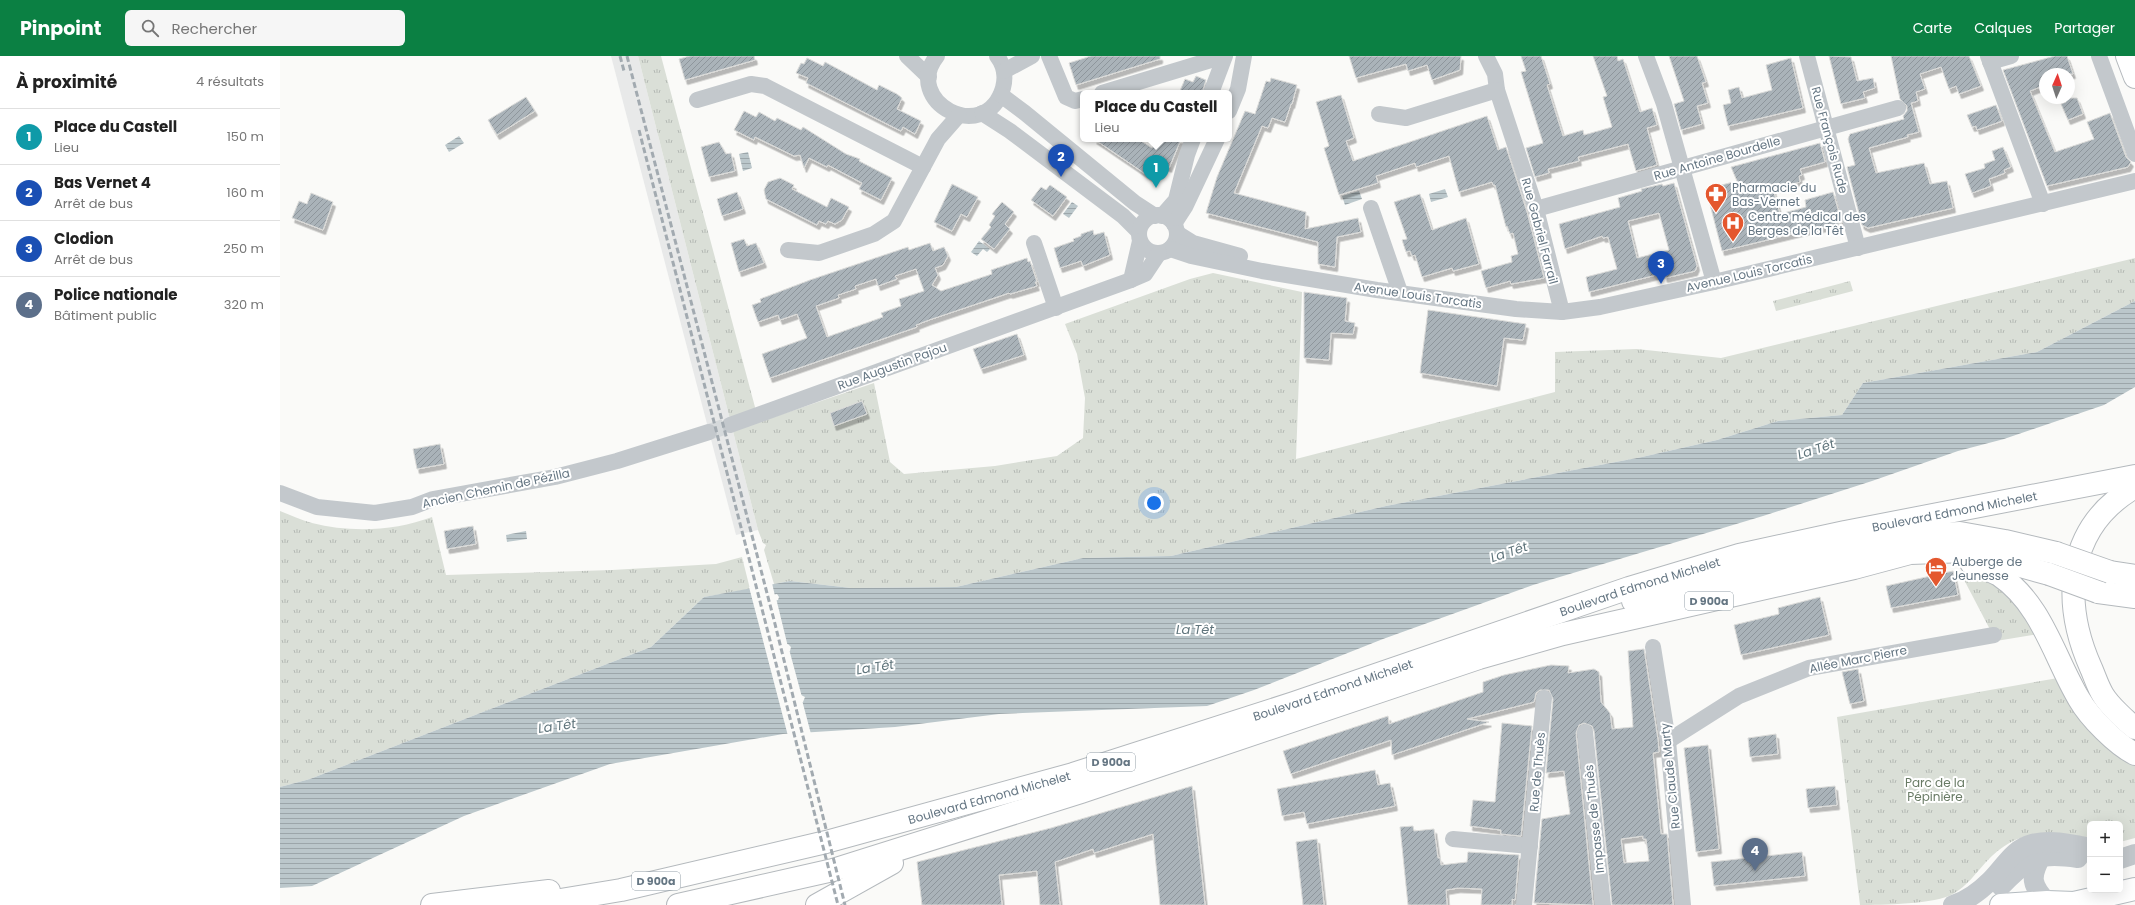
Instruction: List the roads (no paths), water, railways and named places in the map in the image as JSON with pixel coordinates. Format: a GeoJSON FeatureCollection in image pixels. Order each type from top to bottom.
{"type":"FeatureCollection","features":[{"type":"Feature","properties":{"kind":"main road"},"geometry":{"type":"LineString","coordinates":[[2127,56],[2135,77]]}},
{"type":"Feature","properties":{"kind":"main road","name":"Boulevard Edmond Michelet"},"geometry":{"type":"LineString","coordinates":[[530,905],[621,890],[781,851],[826,842],[1073,774],[1294,703],[1435,653],[1629,588],[1739,555],[1844,532],[2135,476]]}},
{"type":"Feature","properties":{"kind":"main road"},"geometry":{"type":"LineString","coordinates":[[2135,487],[2123,494],[2093,525],[2084,542],[2075,570],[2072,594],[2074,618],[2081,646],[2103,696],[2135,728]]}},
{"type":"Feature","properties":{"kind":"main road"},"geometry":{"type":"LineString","coordinates":[[1435,653],[1555,620],[1910,536],[1960,533],[2005,541],[2056,553],[2110,572],[2135,576]]}},
{"type":"Feature","properties":{"kind":"main road","name":"D 900a"},"geometry":{"type":"LineString","coordinates":[[1854,568],[1910,553],[1967,551],[2049,574],[2098,592],[2135,597]]}},
{"type":"Feature","properties":{"kind":"main road"},"geometry":{"type":"LineString","coordinates":[[1854,568],[1928,561],[1969,562],[1998,576],[2021,596],[2039,619],[2079,700],[2102,728],[2126,750],[2135,754]]}},
{"type":"Feature","properties":{"kind":"main road","name":"Boulevard Edmond Michelet"},"geometry":{"type":"LineString","coordinates":[[678,905],[833,870],[1281,726],[1493,654],[1563,634],[1854,568]]}},
{"type":"Feature","properties":{"kind":"main road"},"geometry":{"type":"LineString","coordinates":[[817,905],[865,876],[948,834]]}},
{"type":"Feature","properties":{"kind":"main road"},"geometry":{"type":"LineString","coordinates":[[432,905],[553,890],[781,851]]}},
{"type":"Feature","properties":{"kind":"main road"},"geometry":{"type":"LineString","coordinates":[[2014,904],[2110,901],[2135,889]]}},
{"type":"Feature","properties":{"kind":"street"},"geometry":{"type":"LineString","coordinates":[[907,56],[929,78]]}},
{"type":"Feature","properties":{"kind":"street"},"geometry":{"type":"LineString","coordinates":[[937,56],[931,67],[929,78],[933,96],[938,103],[948,111],[959,116],[971,116],[982,113],[993,106],[1001,96],[1005,83],[1004,70],[997,56]]}},
{"type":"Feature","properties":{"kind":"street"},"geometry":{"type":"LineString","coordinates":[[1004,70],[1032,56]]}},
{"type":"Feature","properties":{"kind":"street"},"geometry":{"type":"LineString","coordinates":[[1050,56],[1066,97],[1075,101],[1080,100]]}},
{"type":"Feature","properties":{"kind":"street"},"geometry":{"type":"LineString","coordinates":[[1112,90],[1225,56]]}},
{"type":"Feature","properties":{"kind":"street"},"geometry":{"type":"LineString","coordinates":[[1212,90],[1225,56]]}},
{"type":"Feature","properties":{"kind":"street"},"geometry":{"type":"LineString","coordinates":[[1232,104],[1238,89],[1244,56]]}},
{"type":"Feature","properties":{"kind":"street","name":"Rue Gabriel Farrail"},"geometry":{"type":"LineString","coordinates":[[1486,56],[1495,74],[1497,90],[1536,209],[1562,312]]}},
{"type":"Feature","properties":{"kind":"street"},"geometry":{"type":"LineString","coordinates":[[1646,56],[1664,104],[1714,282]]}},
{"type":"Feature","properties":{"kind":"street","name":"Rue François Rude"},"geometry":{"type":"LineString","coordinates":[[1807,56],[1858,248]]}},
{"type":"Feature","properties":{"kind":"street"},"geometry":{"type":"LineString","coordinates":[[2011,56],[1989,59],[2042,204]]}},
{"type":"Feature","properties":{"kind":"street"},"geometry":{"type":"LineString","coordinates":[[2099,56],[2135,154]]}},
{"type":"Feature","properties":{"kind":"street"},"geometry":{"type":"LineString","coordinates":[[697,100],[751,84],[765,86],[923,167]]}},
{"type":"Feature","properties":{"kind":"street"},"geometry":{"type":"LineString","coordinates":[[1379,114],[1406,118],[1497,90]]}},
{"type":"Feature","properties":{"kind":"street","name":"Avenue Louis Torcatis"},"geometry":{"type":"LineString","coordinates":[[1001,96],[1025,113],[1135,203],[1167,222],[1193,243],[1260,262],[1286,274]]}},
{"type":"Feature","properties":{"kind":"street"},"geometry":{"type":"LineString","coordinates":[[938,103],[938,138]]}},
{"type":"Feature","properties":{"kind":"street","name":"Rue Antoine Bourdelle"},"geometry":{"type":"LineString","coordinates":[[1536,209],[1898,108]]}},
{"type":"Feature","properties":{"kind":"street"},"geometry":{"type":"LineString","coordinates":[[982,113],[1123,216],[1140,237],[1148,250],[1165,251],[1174,244],[1167,222],[1176,200],[1187,155],[1192,142]]}},
{"type":"Feature","properties":{"kind":"street"},"geometry":{"type":"LineString","coordinates":[[788,250],[819,253],[874,234],[894,221],[938,138],[959,116]]}},
{"type":"Feature","properties":{"kind":"street"},"geometry":{"type":"LineString","coordinates":[[1131,280],[1144,221],[1167,222],[1185,207],[1216,142]]}},
{"type":"Feature","properties":{"kind":"street","name":"Avenue Louis Torcatis"},"geometry":{"type":"LineString","coordinates":[[1165,251],[1262,271],[1377,290],[1516,309],[1562,312],[1600,307],[1714,282],[2135,181]]}},
{"type":"Feature","properties":{"kind":"street"},"geometry":{"type":"LineString","coordinates":[[1372,208],[1400,292]]}},
{"type":"Feature","properties":{"kind":"street"},"geometry":{"type":"LineString","coordinates":[[1034,243],[1056,308]]}},
{"type":"Feature","properties":{"kind":"street","name":"Rue Augustin Pajou"},"geometry":{"type":"LineString","coordinates":[[730,425],[1131,280],[1145,274],[1165,251]]}},
{"type":"Feature","properties":{"kind":"street","name":"Ancien Chemin de Pézilla"},"geometry":{"type":"LineString","coordinates":[[280,493],[317,507],[375,513],[412,507],[433,499],[555,477],[709,432]]}},
{"type":"Feature","properties":{"kind":"street","name":"Allée Marc Pierre"},"geometry":{"type":"LineString","coordinates":[[1668,741],[1739,696],[1809,668],[1994,635]]}},
{"type":"Feature","properties":{"kind":"street","name":"Rue Claude Marty"},"geometry":{"type":"LineString","coordinates":[[1653,647],[1668,741],[1683,905]]}},
{"type":"Feature","properties":{"kind":"street","name":"Rue de Thuès"},"geometry":{"type":"LineString","coordinates":[[1524,905],[1544,698]]}},
{"type":"Feature","properties":{"kind":"street","name":"Impasse de Thuès"},"geometry":{"type":"LineString","coordinates":[[1585,732],[1603,905]]}},
{"type":"Feature","properties":{"kind":"street"},"geometry":{"type":"LineString","coordinates":[[1454,839],[1530,846]]}},
{"type":"Feature","properties":{"kind":"street"},"geometry":{"type":"LineString","coordinates":[[1954,905],[1968,900],[1991,880],[2012,855],[2036,850],[2050,841],[2087,847]]}},
{"type":"Feature","properties":{"kind":"street"},"geometry":{"type":"LineString","coordinates":[[2123,850],[2135,848]]}},
{"type":"Feature","properties":{"kind":"street"},"geometry":{"type":"LineString","coordinates":[[2036,850],[2087,860]]}},
{"type":"Feature","properties":{"kind":"street"},"geometry":{"type":"LineString","coordinates":[[1982,905],[2009,878],[2032,859],[2036,850]]}},
{"type":"Feature","properties":{"kind":"street"},"geometry":{"type":"LineString","coordinates":[[2036,850],[2034,885],[2062,903]]}},
{"type":"Feature","properties":{"kind":"street"},"geometry":{"type":"LineString","coordinates":[[2123,858],[2135,854]]}},
{"type":"Feature","properties":{"kind":"street"},"geometry":{"type":"LineString","coordinates":[[2009,878],[2014,904]]}},
{"type":"Feature","properties":{"kind":"water"},"geometry":{"type":"Polygon","coordinates":[[[459,136],[464,143],[449,152],[445,145],[459,136]]]}},
{"type":"Feature","properties":{"kind":"water"},"geometry":{"type":"Polygon","coordinates":[[[748,152],[752,168],[743,171],[739,154],[748,152]]]}},
{"type":"Feature","properties":{"kind":"water"},"geometry":{"type":"Polygon","coordinates":[[[1445,189],[1448,197],[1431,202],[1429,194],[1445,189]]]}},
{"type":"Feature","properties":{"kind":"water"},"geometry":{"type":"Polygon","coordinates":[[[1359,191],[1362,199],[1345,205],[1342,196],[1359,191]]]}},
{"type":"Feature","properties":{"kind":"water"},"geometry":{"type":"Polygon","coordinates":[[[1072,202],[1078,206],[1069,218],[1063,214],[1072,202]]]}},
{"type":"Feature","properties":{"kind":"water"},"geometry":{"type":"Polygon","coordinates":[[[979,241],[990,249],[987,252],[983,249],[977,256],[971,252],[979,241]]]}},
{"type":"Feature","properties":{"kind":"water","name":"La Têt"},"geometry":{"type":"Polygon","coordinates":[[[2135,301],[2135,387],[2104,405],[2004,439],[1958,451],[1872,481],[1763,516],[1533,585],[1383,639],[1254,690],[1207,706],[999,714],[895,727],[783,734],[610,764],[464,816],[312,886],[280,888],[280,787],[310,779],[651,647],[704,597],[790,581],[851,588],[956,587],[1083,558],[1171,556],[1386,506],[1642,457],[1717,440],[1778,421],[1842,415],[1863,383],[2037,352],[2135,301]],[[777,594],[755,599],[757,605],[778,600],[779,597],[777,594]],[[788,644],[767,650],[770,656],[790,651],[791,647],[788,644]],[[801,695],[780,702],[781,707],[803,702],[805,697],[801,695]]]}},
{"type":"Feature","properties":{"kind":"water"},"geometry":{"type":"Polygon","coordinates":[[[526,531],[527,539],[507,542],[506,535],[526,531]]]}},
{"type":"Feature","properties":{"kind":"tunnel"},"geometry":{"type":"LineString","coordinates":[[709,432],[730,425]]}},
{"type":"Feature","properties":{"kind":"railway"},"geometry":{"type":"LineString","coordinates":[[620,56],[624,71]]}},
{"type":"Feature","properties":{"kind":"railway"},"geometry":{"type":"LineString","coordinates":[[627,56],[774,620],[845,905]]}},
{"type":"Feature","properties":{"kind":"railway"},"geometry":{"type":"LineString","coordinates":[[639,130],[838,905]]}},
{"type":"Feature","properties":{"kind":"place","name":"Bas Vernet 4"},"geometry":{"type":"Point","coordinates":[1061,177]}},
{"type":"Feature","properties":{"kind":"place","name":"Place du Castell"},"geometry":{"type":"Point","coordinates":[1156,188]}},
{"type":"Feature","properties":{"kind":"place","name":"Pharmacie du Bas-Vernet"},"geometry":{"type":"Point","coordinates":[1716,214]}},
{"type":"Feature","properties":{"kind":"place","name":"Centre médical des Berges de la Têt"},"geometry":{"type":"Point","coordinates":[1733,242]}},
{"type":"Feature","properties":{"kind":"place","name":"Clodion"},"geometry":{"type":"Point","coordinates":[1661,284]}},
{"type":"Feature","properties":{"kind":"place","name":"Auberge de Jeunesse"},"geometry":{"type":"Point","coordinates":[1936,588]}},
{"type":"Feature","properties":{"kind":"place","name":"Police nationale"},"geometry":{"type":"Point","coordinates":[1755,871]}},
{"type":"Feature","properties":{"kind":"park label","name":"Parc de la Pépinière"},"geometry":{"type":"Point","coordinates":[1935,789]}}]}
